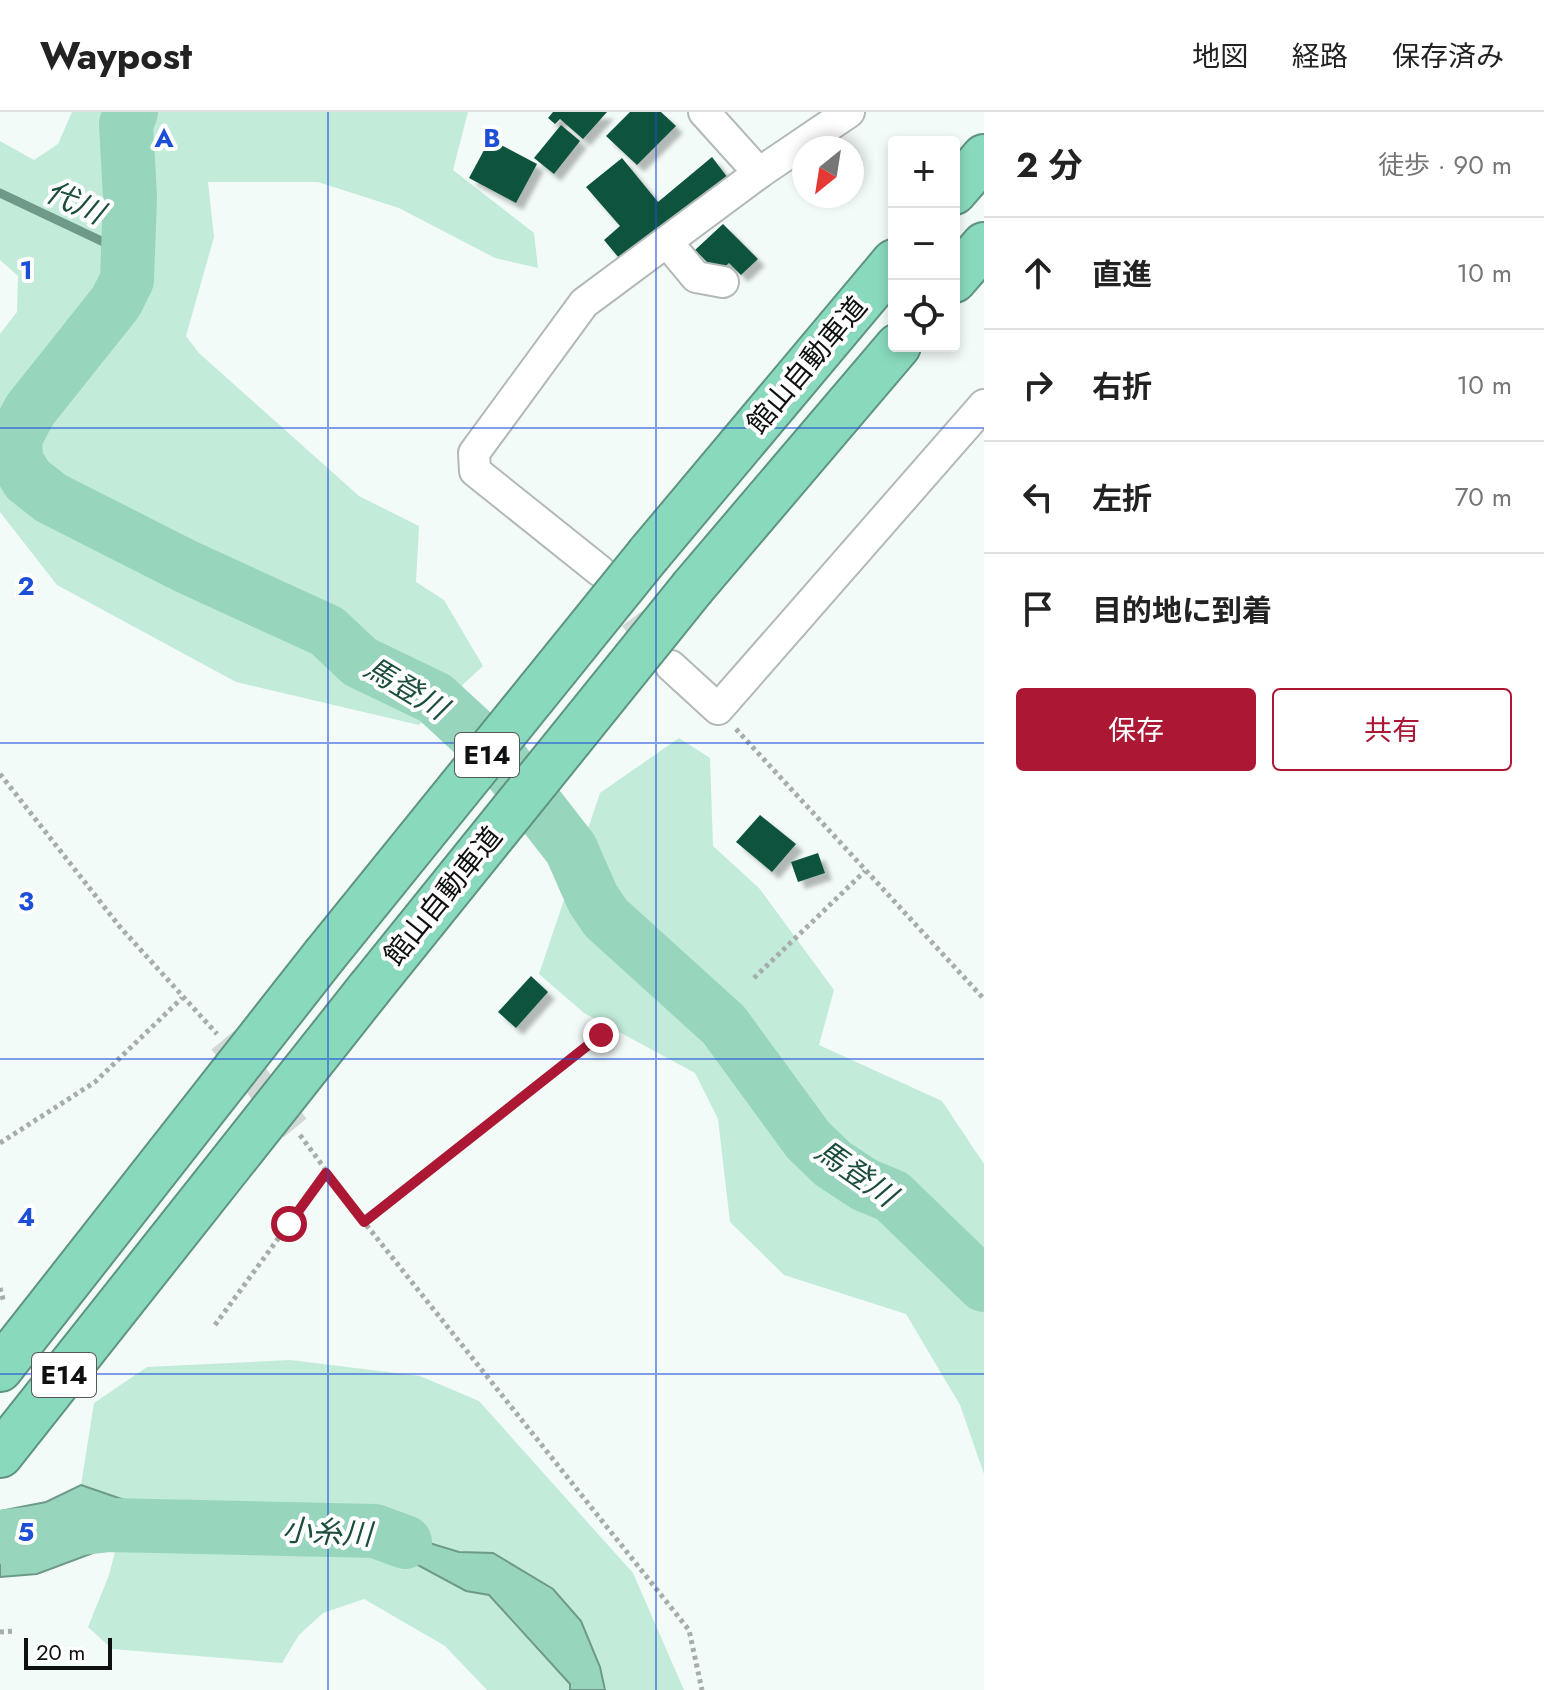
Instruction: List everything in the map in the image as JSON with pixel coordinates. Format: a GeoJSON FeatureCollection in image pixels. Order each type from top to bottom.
{"type":"FeatureCollection","features":[{"type":"Feature","properties":{"kind":"highway"},"geometry":{"type":"LineString","coordinates":[[960,185],[984,157]]}},
{"type":"Feature","properties":{"kind":"highway"},"geometry":{"type":"LineString","coordinates":[[960,273],[984,245]]}},
{"type":"Feature","properties":{"kind":"highway","name":"館山自動車道"},"geometry":{"type":"LineString","coordinates":[[0,1369],[324,956],[649,554],[888,269]]}},
{"type":"Feature","properties":{"kind":"highway","name":"館山自動車道"},"geometry":{"type":"LineString","coordinates":[[0,1455],[693,587],[893,352]]}},
{"type":"Feature","properties":{"kind":"street"},"geometry":{"type":"LineString","coordinates":[[704,112],[759,173]]}},
{"type":"Feature","properties":{"kind":"street"},"geometry":{"type":"LineString","coordinates":[[600,571],[475,471],[474,453],[584,303],[759,173],[849,112]]}},
{"type":"Feature","properties":{"kind":"street"},"geometry":{"type":"LineString","coordinates":[[667,242],[696,277],[723,282]]}},
{"type":"Feature","properties":{"kind":"street"},"geometry":{"type":"LineString","coordinates":[[671,666],[718,709],[984,405]]}},
{"type":"Feature","properties":{"kind":"path"},"geometry":{"type":"LineString","coordinates":[[718,709],[984,999]]}},
{"type":"Feature","properties":{"kind":"path"},"geometry":{"type":"LineString","coordinates":[[0,774],[120,927],[223,1040]]}},
{"type":"Feature","properties":{"kind":"path"},"geometry":{"type":"LineString","coordinates":[[754,978],[865,871]]}},
{"type":"Feature","properties":{"kind":"path"},"geometry":{"type":"LineString","coordinates":[[0,1143],[95,1082],[182,998]]}},
{"type":"Feature","properties":{"kind":"path"},"geometry":{"type":"LineString","coordinates":[[364,1222],[601,1035]]}},
{"type":"Feature","properties":{"kind":"path"},"geometry":{"type":"LineString","coordinates":[[295,1128],[364,1222],[689,1630],[702,1690]]}},
{"type":"Feature","properties":{"kind":"path"},"geometry":{"type":"LineString","coordinates":[[215,1325],[326,1173]]}},
{"type":"Feature","properties":{"kind":"path"},"geometry":{"type":"LineString","coordinates":[[0,1288],[4,1303]]}},
{"type":"Feature","properties":{"kind":"path"},"geometry":{"type":"LineString","coordinates":[[0,1632],[14,1631]]}},
{"type":"Feature","properties":{"kind":"shaded area"},"geometry":{"type":"Polygon","coordinates":[[[72,112],[468,112],[453,170],[534,233],[538,268],[495,258],[399,208],[318,182],[208,182],[214,237],[186,336],[199,353],[359,496],[419,526],[416,582],[444,600],[483,666],[419,725],[236,682],[57,585],[0,512],[0,334],[17,312],[18,276],[0,260],[0,141],[34,160],[58,144],[72,112]]]}},
{"type":"Feature","properties":{"kind":"shaded area"},"geometry":{"type":"Polygon","coordinates":[[[679,738],[710,758],[713,846],[759,888],[834,990],[819,1045],[942,1101],[984,1164],[984,1474],[960,1405],[906,1314],[784,1275],[730,1222],[718,1119],[695,1073],[584,1013],[539,974],[600,793],[679,738]]]}},
{"type":"Feature","properties":{"kind":"shaded area"},"geometry":{"type":"Polygon","coordinates":[[[290,1360],[420,1376],[479,1401],[633,1573],[684,1690],[605,1690],[589,1639],[493,1553],[459,1552],[418,1541],[379,1557],[403,1557],[466,1591],[489,1595],[570,1685],[570,1690],[487,1690],[445,1646],[364,1599],[323,1613],[299,1635],[282,1663],[112,1649],[88,1627],[109,1575],[117,1544],[138,1540],[150,1532],[218,1527],[196,1512],[170,1503],[136,1504],[81,1485],[94,1403],[147,1367],[290,1360]]]}},
{"type":"Feature","properties":{"kind":"shaded area"},"geometry":{"type":"Polygon","coordinates":[[[81,1485],[136,1504],[170,1503],[196,1512],[219,1528],[150,1532],[138,1540],[117,1544],[37,1574],[0,1577],[0,1511],[46,1502],[81,1485]]]}},
{"type":"Feature","properties":{"kind":"shaded area"},"geometry":{"type":"Polygon","coordinates":[[[349,1523],[367,1524],[459,1552],[493,1553],[553,1589],[581,1621],[600,1667],[605,1690],[570,1690],[570,1684],[489,1595],[466,1591],[403,1557],[379,1557],[338,1542],[334,1531],[349,1523]]]}},
{"type":"Feature","properties":{"kind":"building"},"geometry":{"type":"Polygon","coordinates":[[[553,112],[607,112],[583,139],[560,119],[555,124],[548,118],[553,112]]]}},
{"type":"Feature","properties":{"kind":"building"},"geometry":{"type":"Polygon","coordinates":[[[630,112],[661,112],[676,126],[637,165],[606,136],[630,112]]]}},
{"type":"Feature","properties":{"kind":"building"},"geometry":{"type":"Polygon","coordinates":[[[561,125],[580,141],[554,174],[534,158],[561,125]]]}},
{"type":"Feature","properties":{"kind":"building"},"geometry":{"type":"Polygon","coordinates":[[[490,139],[537,164],[516,203],[469,178],[490,139]]]}},
{"type":"Feature","properties":{"kind":"building"},"geometry":{"type":"Polygon","coordinates":[[[712,157],[728,178],[624,264],[604,240],[620,226],[586,187],[622,158],[658,202],[712,157]]]}},
{"type":"Feature","properties":{"kind":"building"},"geometry":{"type":"Polygon","coordinates":[[[723,224],[758,259],[741,275],[729,263],[718,273],[695,250],[723,224]]]}},
{"type":"Feature","properties":{"kind":"building"},"geometry":{"type":"Polygon","coordinates":[[[760,815],[796,844],[772,872],[736,842],[760,815]]]}},
{"type":"Feature","properties":{"kind":"building"},"geometry":{"type":"Polygon","coordinates":[[[818,853],[825,873],[798,882],[791,862],[818,853]]]}},
{"type":"Feature","properties":{"kind":"building"},"geometry":{"type":"Polygon","coordinates":[[[531,976],[548,992],[516,1028],[498,1012],[531,976]]]}},
{"type":"Feature","properties":{"kind":"waterway","name":"馬登川"},"geometry":{"type":"LineString","coordinates":[[131,112],[126,124],[130,197],[127,280],[116,302],[30,410],[15,438],[16,461],[28,480],[51,498],[185,566],[327,631],[360,662],[435,698],[501,759],[571,849],[593,899],[606,918],[724,1025],[808,1140],[833,1164],[865,1185],[892,1196],[984,1285]]}},
{"type":"Feature","properties":{"kind":"waterway","name":"代川"},"geometry":{"type":"LineString","coordinates":[[0,193],[129,254]]}},
{"type":"Feature","properties":{"kind":"waterway","name":"小糸川"},"geometry":{"type":"LineString","coordinates":[[0,1537],[110,1525],[375,1531],[405,1542]]}},
{"type":"Feature","properties":{"kind":"tunnel"},"geometry":{"type":"LineString","coordinates":[[607,581],[662,654]]}},
{"type":"Feature","properties":{"kind":"tunnel"},"geometry":{"type":"LineString","coordinates":[[223,1040],[295,1128]]}},
{"type":"Feature","properties":{"kind":"route"},"geometry":{"type":"LineString","coordinates":[[289,1224],[326,1173],[364,1222],[601,1035]]}}]}
